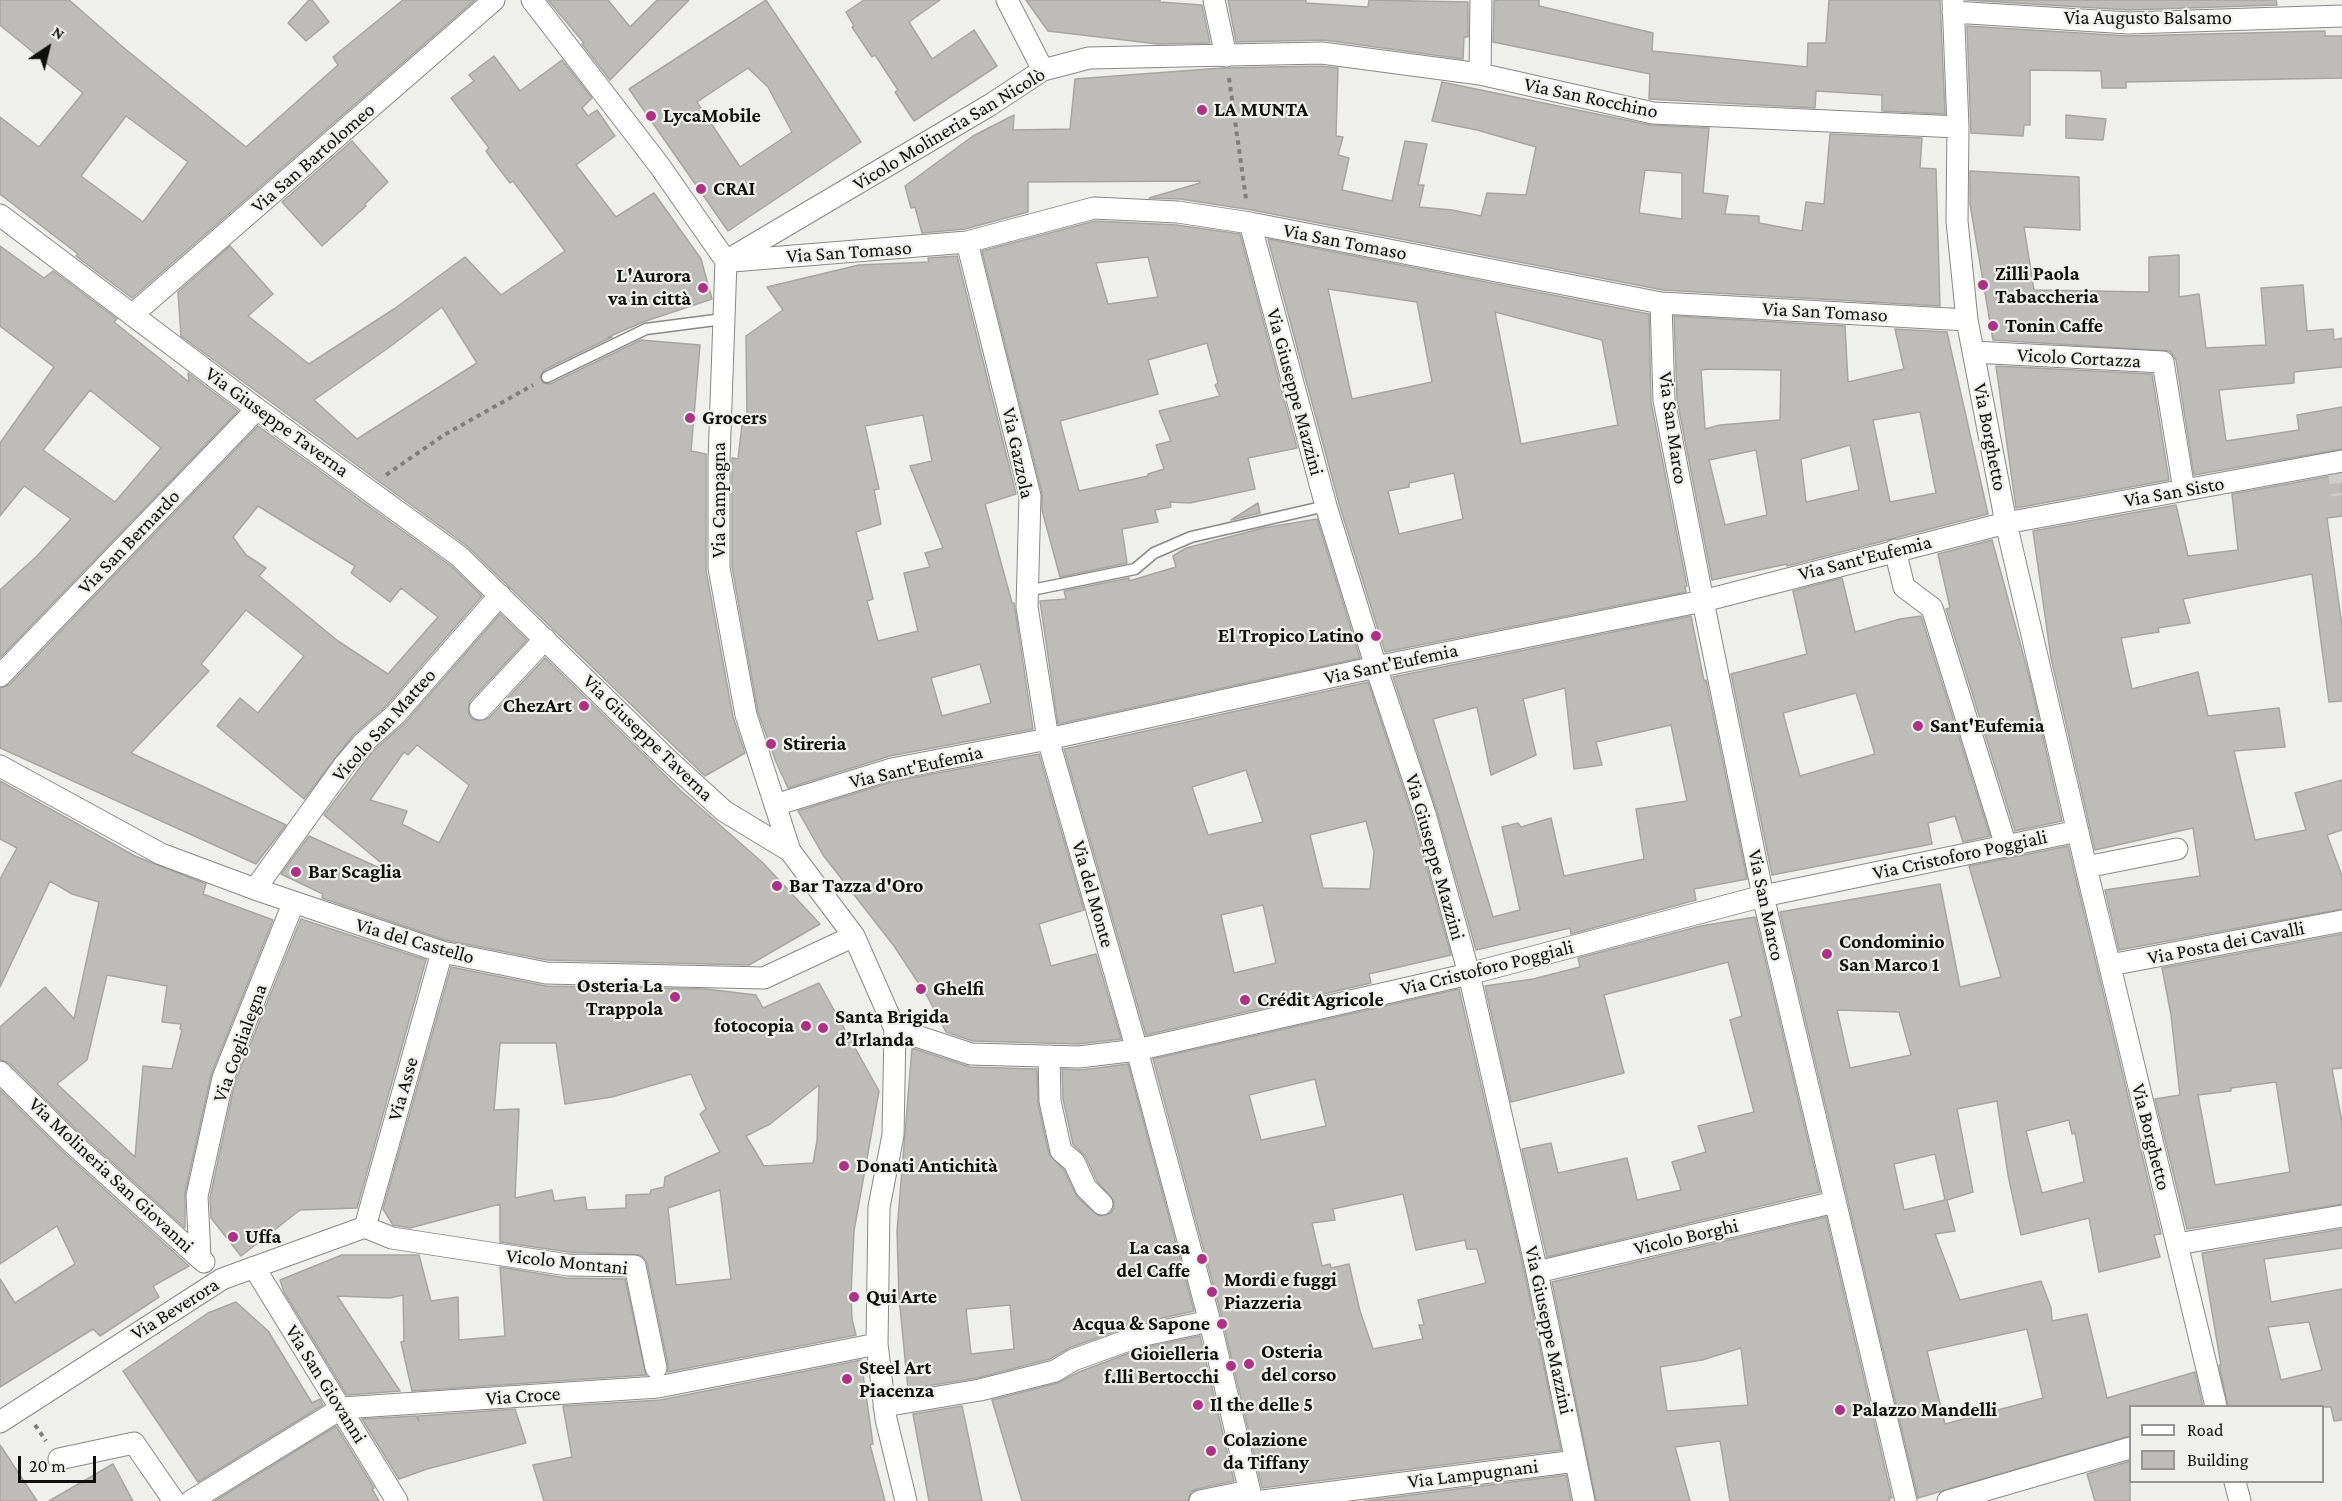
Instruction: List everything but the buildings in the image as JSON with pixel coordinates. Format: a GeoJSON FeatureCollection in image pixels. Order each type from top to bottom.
{"type":"FeatureCollection","features":[{"type":"Feature","properties":{"kind":"street","name":"Via San Bartolomeo"},"geometry":{"type":"LineString","coordinates":[[132,315],[494,0]]}},
{"type":"Feature","properties":{"kind":"street"},"geometry":{"type":"LineString","coordinates":[[532,0],[659,165],[726,261]]}},
{"type":"Feature","properties":{"kind":"street"},"geometry":{"type":"LineString","coordinates":[[1007,0],[1043,70]]}},
{"type":"Feature","properties":{"kind":"street"},"geometry":{"type":"LineString","coordinates":[[1214,0],[1226,56]]}},
{"type":"Feature","properties":{"kind":"street"},"geometry":{"type":"LineString","coordinates":[[1480,74],[1481,0]]}},
{"type":"Feature","properties":{"kind":"street","name":"Via Augusto Balsamo"},"geometry":{"type":"LineString","coordinates":[[1953,6],[2129,22],[2342,16]]}},
{"type":"Feature","properties":{"kind":"street","name":"Via Borghetto"},"geometry":{"type":"LineString","coordinates":[[1953,6],[1958,127],[1957,221],[1967,320],[1973,352],[2006,523],[2216,1405]]}},
{"type":"Feature","properties":{"kind":"street","name":"Via San Rocchino"},"geometry":{"type":"LineString","coordinates":[[1226,56],[1322,53],[1480,74],[1653,113],[1958,127]]}},
{"type":"Feature","properties":{"kind":"street","name":"Vicolo Molineria San Nicolò"},"geometry":{"type":"LineString","coordinates":[[726,261],[990,105],[1043,70],[1089,58],[1226,56]]}},
{"type":"Feature","properties":{"kind":"street","name":"Via San Tomaso"},"geometry":{"type":"LineString","coordinates":[[726,261],[967,242],[1094,208],[1178,212],[1250,223],[1661,303],[1967,320]]}},
{"type":"Feature","properties":{"kind":"street","name":"Via Giuseppe Taverna"},"geometry":{"type":"LineString","coordinates":[[0,215],[257,409],[459,556],[667,759],[724,811],[790,851]]}},
{"type":"Feature","properties":{"kind":"street","name":"Via Giuseppe Mazzini"},"geometry":{"type":"LineString","coordinates":[[1250,223],[1326,506],[1425,814],[1469,974],[1537,1272],[1584,1501]]}},
{"type":"Feature","properties":{"kind":"street","name":"Via Gazzola"},"geometry":{"type":"LineString","coordinates":[[967,242],[1030,496],[1027,607],[1048,739]]}},
{"type":"Feature","properties":{"kind":"street","name":"Via Campagna"},"geometry":{"type":"LineString","coordinates":[[726,261],[719,460],[719,568],[746,715],[790,851]]}},
{"type":"Feature","properties":{"kind":"street","name":"Via San Marco"},"geometry":{"type":"LineString","coordinates":[[1661,303],[1664,400],[1763,896],[1906,1501]]}},
{"type":"Feature","properties":{"kind":"street","name":"Vicolo Cortazza"},"geometry":{"type":"LineString","coordinates":[[1973,352],[2163,362],[2184,490]]}},
{"type":"Feature","properties":{"kind":"street","name":"Via San Bernardo"},"geometry":{"type":"LineString","coordinates":[[0,676],[257,409]]}},
{"type":"Feature","properties":{"kind":"street","name":"Via San Sisto"},"geometry":{"type":"LineString","coordinates":[[2006,523],[2340,462]]}},
{"type":"Feature","properties":{"kind":"street","name":"Via Sant'Eufemia"},"geometry":{"type":"LineString","coordinates":[[775,805],[892,769],[1048,739],[1376,667],[1703,601],[2006,523]]}},
{"type":"Feature","properties":{"kind":"street"},"geometry":{"type":"LineString","coordinates":[[1895,550],[1904,587],[1932,608],[2006,846]]}},
{"type":"Feature","properties":{"kind":"street","name":"Vicolo San Matteo"},"geometry":{"type":"LineString","coordinates":[[255,889],[351,757],[363,743],[396,714],[500,596]]}},
{"type":"Feature","properties":{"kind":"street"},"geometry":{"type":"LineString","coordinates":[[480,709],[545,639]]}},
{"type":"Feature","properties":{"kind":"street","name":"Via del Monte"},"geometry":{"type":"LineString","coordinates":[[1048,739],[1137,1050],[1255,1498]]}},
{"type":"Feature","properties":{"kind":"street","name":"Via del Castello"},"geometry":{"type":"LineString","coordinates":[[0,766],[161,854],[292,904],[442,952],[546,973],[764,978],[854,936]]}},
{"type":"Feature","properties":{"kind":"street","name":"Via Cristoforo Poggiali"},"geometry":{"type":"LineString","coordinates":[[895,1029],[971,1054],[1079,1057],[1137,1050],[1469,974],[1763,896],[2078,831]]}},
{"type":"Feature","properties":{"kind":"street"},"geometry":{"type":"LineString","coordinates":[[2086,867],[2177,849]]}},
{"type":"Feature","properties":{"kind":"street"},"geometry":{"type":"LineString","coordinates":[[790,851],[854,936],[895,1029],[893,1135],[879,1207],[877,1344],[884,1406],[906,1501]]}},
{"type":"Feature","properties":{"kind":"street","name":"Via Coglialegna"},"geometry":{"type":"LineString","coordinates":[[200,1257],[197,1196],[223,1078],[292,904]]}},
{"type":"Feature","properties":{"kind":"street","name":"Via Posta dei Cavalli"},"geometry":{"type":"LineString","coordinates":[[2110,964],[2342,921]]}},
{"type":"Feature","properties":{"kind":"street","name":"Via Asse"},"geometry":{"type":"LineString","coordinates":[[365,1227],[442,952]]}},
{"type":"Feature","properties":{"kind":"street"},"geometry":{"type":"LineString","coordinates":[[1049,1056],[1050,1101],[1060,1151],[1074,1162],[1086,1188],[1102,1204]]}},
{"type":"Feature","properties":{"kind":"street","name":"Via Molineria San Giovanni"},"geometry":{"type":"LineString","coordinates":[[0,1072],[70,1141],[200,1257],[222,1280]]}},
{"type":"Feature","properties":{"kind":"street","name":"Vicolo Borghi"},"geometry":{"type":"LineString","coordinates":[[1537,1272],[1834,1202]]}},
{"type":"Feature","properties":{"kind":"street"},"geometry":{"type":"LineString","coordinates":[[2177,1244],[2342,1216]]}},
{"type":"Feature","properties":{"kind":"street","name":"Via Beverora"},"geometry":{"type":"LineString","coordinates":[[0,1422],[168,1312],[222,1280],[365,1227]]}},
{"type":"Feature","properties":{"kind":"street","name":"Vicolo Montani"},"geometry":{"type":"LineString","coordinates":[[365,1227],[392,1238],[568,1265],[635,1266],[656,1368]]}},
{"type":"Feature","properties":{"kind":"street","name":"Via San Giovanni"},"geometry":{"type":"LineString","coordinates":[[254,1267],[397,1501]]}},
{"type":"Feature","properties":{"kind":"street"},"geometry":{"type":"LineString","coordinates":[[884,1406],[980,1390],[1045,1373],[1140,1336],[1210,1321]]}},
{"type":"Feature","properties":{"kind":"street","name":"Via Croce"},"geometry":{"type":"LineString","coordinates":[[191,1501],[342,1408],[658,1387],[877,1344]]}},
{"type":"Feature","properties":{"kind":"street"},"geometry":{"type":"LineString","coordinates":[[58,1459],[134,1443],[174,1501]]}},
{"type":"Feature","properties":{"kind":"street"},"geometry":{"type":"LineString","coordinates":[[1948,1501],[2129,1448]]}},
{"type":"Feature","properties":{"kind":"street","name":"Via Lampugnani"},"geometry":{"type":"LineString","coordinates":[[1200,1501],[1255,1498],[1576,1461]]}},
{"type":"Feature","properties":{"kind":"street"},"geometry":{"type":"LineString","coordinates":[[2235,1483],[2240,1501]]}},
{"type":"Feature","properties":{"kind":"lane"},"geometry":{"type":"LineString","coordinates":[[547,377],[646,330],[723,319]]}},
{"type":"Feature","properties":{"kind":"lane"},"geometry":{"type":"LineString","coordinates":[[1027,591],[1135,569],[1154,553],[1191,537],[1326,506]]}},
{"type":"Feature","properties":{"kind":"path"},"geometry":{"type":"LineString","coordinates":[[1226,56],[1250,223]]}},
{"type":"Feature","properties":{"kind":"path"},"geometry":{"type":"LineString","coordinates":[[367,489],[444,435],[547,377]]}},
{"type":"Feature","properties":{"kind":"path"},"geometry":{"type":"LineString","coordinates":[[23,1407],[58,1459]]}},
{"type":"Feature","properties":{"kind":"tunnel"},"geometry":{"type":"LineString","coordinates":[[2337,462],[2342,495]]}},
{"type":"Feature","properties":{"kind":"place","name":"LA MUNTA"},"geometry":{"type":"Point","coordinates":[1202,110]}},
{"type":"Feature","properties":{"kind":"place","name":"LycaMobile"},"geometry":{"type":"Point","coordinates":[651,116]}},
{"type":"Feature","properties":{"kind":"place","name":"CRAI"},"geometry":{"type":"Point","coordinates":[701,189]}},
{"type":"Feature","properties":{"kind":"place","name":"Zilli Paola Tabaccheria"},"geometry":{"type":"Point","coordinates":[1983,285]}},
{"type":"Feature","properties":{"kind":"place","name":"L'Aurora va in città"},"geometry":{"type":"Point","coordinates":[703,288]}},
{"type":"Feature","properties":{"kind":"place","name":"Tonin Caffe"},"geometry":{"type":"Point","coordinates":[1993,326]}},
{"type":"Feature","properties":{"kind":"place","name":"Grocers"},"geometry":{"type":"Point","coordinates":[690,418]}},
{"type":"Feature","properties":{"kind":"place","name":"El Tropico Latino"},"geometry":{"type":"Point","coordinates":[1376,636]}},
{"type":"Feature","properties":{"kind":"place","name":"ChezArt"},"geometry":{"type":"Point","coordinates":[584,706]}},
{"type":"Feature","properties":{"kind":"place","name":"Sant'Eufemia"},"geometry":{"type":"Point","coordinates":[1918,726]}},
{"type":"Feature","properties":{"kind":"place","name":"Stireria"},"geometry":{"type":"Point","coordinates":[771,744]}},
{"type":"Feature","properties":{"kind":"place","name":"Bar Scaglia"},"geometry":{"type":"Point","coordinates":[296,872]}},
{"type":"Feature","properties":{"kind":"place","name":"Bar Tazza d'Oro"},"geometry":{"type":"Point","coordinates":[777,886]}},
{"type":"Feature","properties":{"kind":"place","name":"Condominio San Marco 1"},"geometry":{"type":"Point","coordinates":[1827,954]}},
{"type":"Feature","properties":{"kind":"place","name":"Ghelfi"},"geometry":{"type":"Point","coordinates":[921,989]}},
{"type":"Feature","properties":{"kind":"place","name":"Osteria La Trappola"},"geometry":{"type":"Point","coordinates":[675,997]}},
{"type":"Feature","properties":{"kind":"place","name":"Crédit Agricole"},"geometry":{"type":"Point","coordinates":[1245,1000]}},
{"type":"Feature","properties":{"kind":"place","name":"fotocopia"},"geometry":{"type":"Point","coordinates":[806,1026]}},
{"type":"Feature","properties":{"kind":"place","name":"Santa Brigida d’Irlanda"},"geometry":{"type":"Point","coordinates":[823,1028]}},
{"type":"Feature","properties":{"kind":"place","name":"Donati Antichità"},"geometry":{"type":"Point","coordinates":[844,1166]}},
{"type":"Feature","properties":{"kind":"place","name":"Uffa"},"geometry":{"type":"Point","coordinates":[233,1237]}},
{"type":"Feature","properties":{"kind":"place","name":"La casa del Caffe"},"geometry":{"type":"Point","coordinates":[1202,1259]}},
{"type":"Feature","properties":{"kind":"place","name":"Mordi e fuggi Piazzeria"},"geometry":{"type":"Point","coordinates":[1212,1292]}},
{"type":"Feature","properties":{"kind":"place","name":"Qui Arte"},"geometry":{"type":"Point","coordinates":[854,1297]}},
{"type":"Feature","properties":{"kind":"place","name":"Acqua & Sapone"},"geometry":{"type":"Point","coordinates":[1222,1324]}},
{"type":"Feature","properties":{"kind":"place","name":"Osteria del corso"},"geometry":{"type":"Point","coordinates":[1249,1364]}},
{"type":"Feature","properties":{"kind":"place","name":"Gioielleria f.lli Bertocchi"},"geometry":{"type":"Point","coordinates":[1231,1366]}},
{"type":"Feature","properties":{"kind":"place","name":"Steel Art Piacenza"},"geometry":{"type":"Point","coordinates":[847,1379]}},
{"type":"Feature","properties":{"kind":"place","name":"Il the delle 5"},"geometry":{"type":"Point","coordinates":[1198,1405]}},
{"type":"Feature","properties":{"kind":"place","name":"Palazzo Mandelli"},"geometry":{"type":"Point","coordinates":[1840,1410]}},
{"type":"Feature","properties":{"kind":"place","name":"Colazione da Tiffany"},"geometry":{"type":"Point","coordinates":[1211,1451]}}]}
